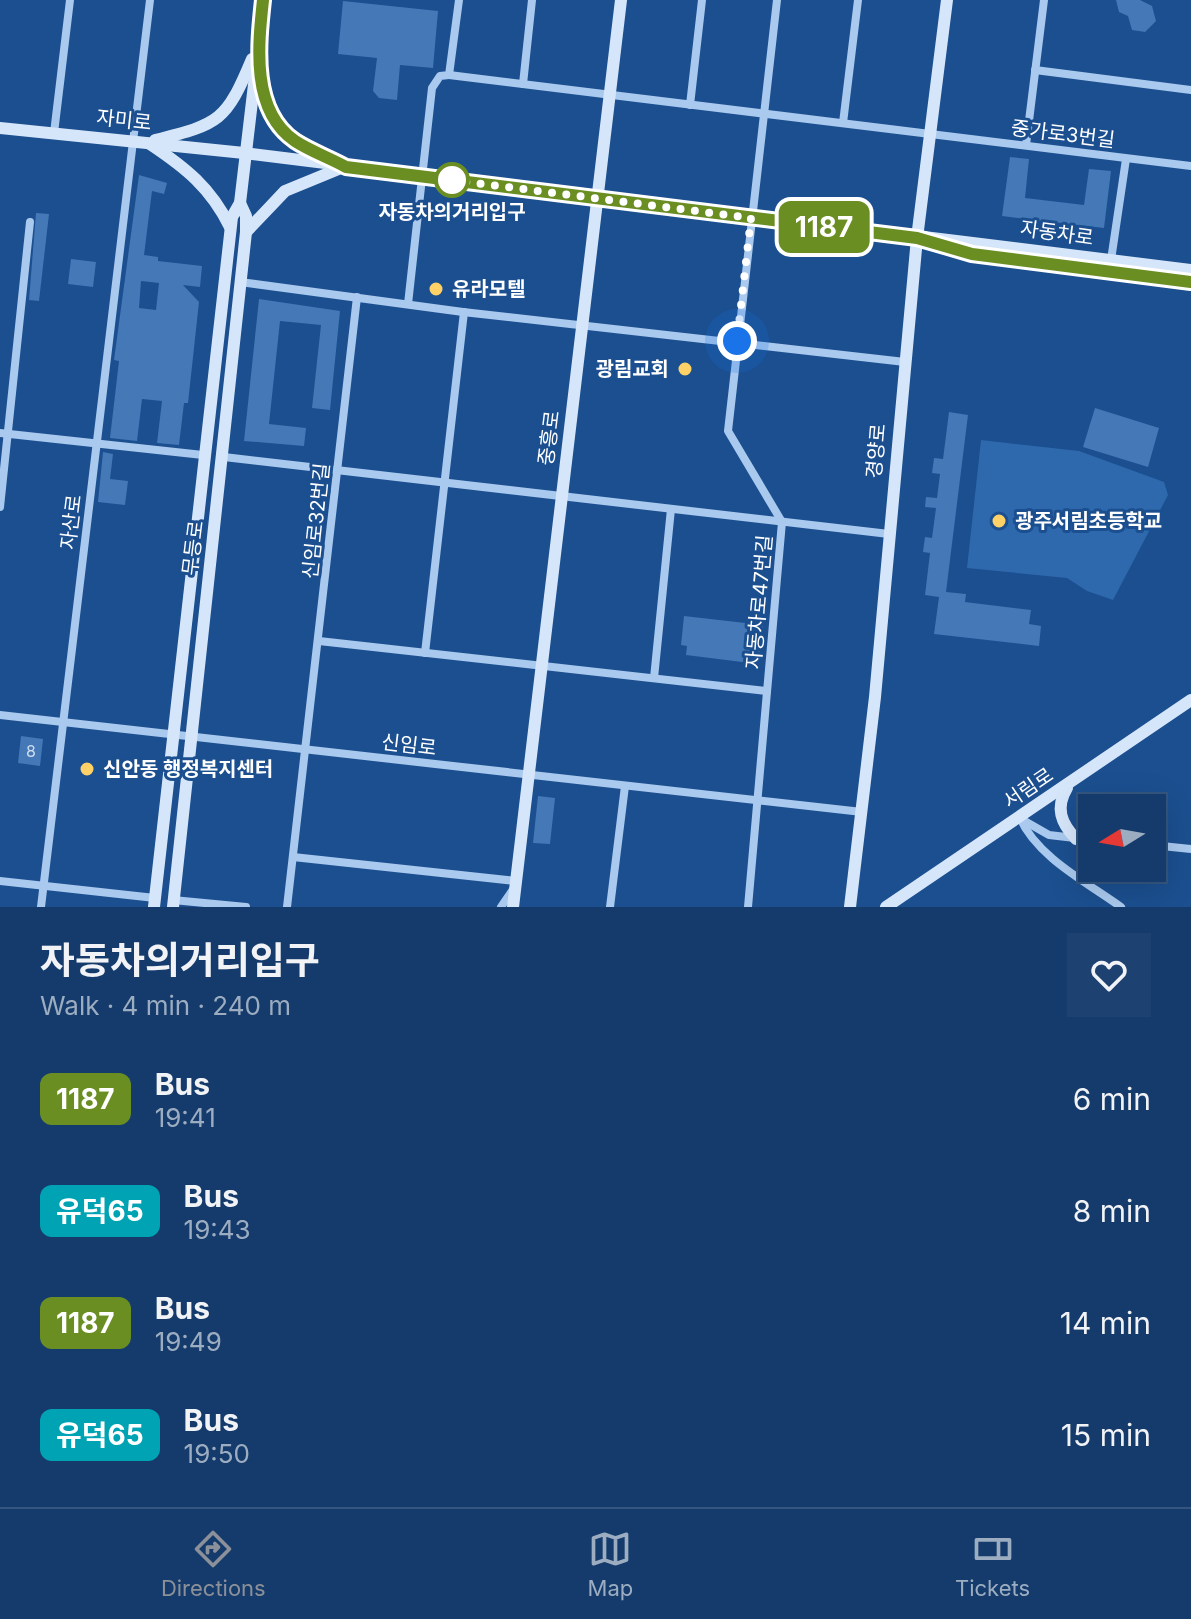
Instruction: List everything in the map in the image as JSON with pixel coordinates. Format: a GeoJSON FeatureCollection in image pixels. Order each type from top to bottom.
{"type":"FeatureCollection","features":[{"type":"Feature","properties":{"kind":"street"},"geometry":{"type":"LineString","coordinates":[[54,133],[70,0]]}},
{"type":"Feature","properties":{"kind":"street","name":"자산로"},"geometry":{"type":"LineString","coordinates":[[41,907],[150,0]]}},
{"type":"Feature","properties":{"kind":"street","name":"무등로"},"geometry":{"type":"LineString","coordinates":[[155,902],[203,455],[231,230],[240,203],[264,0]]}},
{"type":"Feature","properties":{"kind":"street"},"geometry":{"type":"LineString","coordinates":[[408,304],[432,88],[440,76],[449,75],[459,0],[451,0]]}},
{"type":"Feature","properties":{"kind":"street","name":"중흥로"},"geometry":{"type":"LineString","coordinates":[[513,907],[621,0]]}},
{"type":"Feature","properties":{"kind":"street"},"geometry":{"type":"LineString","coordinates":[[690,105],[702,0]]}},
{"type":"Feature","properties":{"kind":"street","name":"자동차로47번길"},"geometry":{"type":"LineString","coordinates":[[748,907],[782,522],[728,431],[777,0]]}},
{"type":"Feature","properties":{"kind":"street"},"geometry":{"type":"LineString","coordinates":[[843,123],[858,0]]}},
{"type":"Feature","properties":{"kind":"street","name":"경양로"},"geometry":{"type":"LineString","coordinates":[[850,907],[862,812],[917,238],[947,0]]}},
{"type":"Feature","properties":{"kind":"street"},"geometry":{"type":"LineString","coordinates":[[1026,145],[1044,0]]}},
{"type":"Feature","properties":{"kind":"street"},"geometry":{"type":"LineString","coordinates":[[523,84],[532,1]]}},
{"type":"Feature","properties":{"kind":"street"},"geometry":{"type":"LineString","coordinates":[[148,142],[199,129],[223,115],[234,101],[258,46]]}},
{"type":"Feature","properties":{"kind":"street"},"geometry":{"type":"LineString","coordinates":[[258,46],[262,86],[279,127],[295,141],[346,167]]}},
{"type":"Feature","properties":{"kind":"street"},"geometry":{"type":"LineString","coordinates":[[1035,70],[1191,90]]}},
{"type":"Feature","properties":{"kind":"street","name":"중가로3번길"},"geometry":{"type":"LineString","coordinates":[[449,75],[1191,166]]}},
{"type":"Feature","properties":{"kind":"street","name":"자미로"},"geometry":{"type":"LineString","coordinates":[[0,128],[244,153]]}},
{"type":"Feature","properties":{"kind":"street"},"geometry":{"type":"LineString","coordinates":[[148,142],[193,172],[212,194],[231,230]]}},
{"type":"Feature","properties":{"kind":"street","name":"자동차로"},"geometry":{"type":"LineString","coordinates":[[244,153],[1191,270]]}},
{"type":"Feature","properties":{"kind":"street"},"geometry":{"type":"LineString","coordinates":[[1111,260],[1126,159]]}},
{"type":"Feature","properties":{"kind":"street"},"geometry":{"type":"LineString","coordinates":[[246,232],[285,191],[312,177],[346,167]]}},
{"type":"Feature","properties":{"kind":"street","name":"무등로"},"geometry":{"type":"LineString","coordinates":[[240,203],[246,216],[246,232],[224,457],[189,736],[173,904],[246,907]]}},
{"type":"Feature","properties":{"kind":"street"},"geometry":{"type":"LineString","coordinates":[[0,507],[4,434],[30,222]]}},
{"type":"Feature","properties":{"kind":"street","name":"자동차로"},"geometry":{"type":"LineString","coordinates":[[917,238],[972,254],[1191,282]]}},
{"type":"Feature","properties":{"kind":"street"},"geometry":{"type":"LineString","coordinates":[[240,282],[464,312],[905,362]]}},
{"type":"Feature","properties":{"kind":"street","name":"신임로32번길"},"geometry":{"type":"LineString","coordinates":[[287,907],[357,297]]}},
{"type":"Feature","properties":{"kind":"street"},"geometry":{"type":"LineString","coordinates":[[425,653],[464,312]]}},
{"type":"Feature","properties":{"kind":"street"},"geometry":{"type":"LineString","coordinates":[[4,434],[203,455]]}},
{"type":"Feature","properties":{"kind":"street"},"geometry":{"type":"LineString","coordinates":[[224,457],[889,534]]}},
{"type":"Feature","properties":{"kind":"street"},"geometry":{"type":"LineString","coordinates":[[654,678],[671,509]]}},
{"type":"Feature","properties":{"kind":"street"},"geometry":{"type":"LineString","coordinates":[[319,641],[767,691]]}},
{"type":"Feature","properties":{"kind":"street","name":"서림로"},"geometry":{"type":"LineString","coordinates":[[886,907],[936,870],[1070,785],[1191,700]]}},
{"type":"Feature","properties":{"kind":"street","name":"신임로"},"geometry":{"type":"LineString","coordinates":[[0,715],[862,812]]}},
{"type":"Feature","properties":{"kind":"street"},"geometry":{"type":"LineString","coordinates":[[1070,785],[1062,798],[1061,815],[1065,828],[1076,839]]}},
{"type":"Feature","properties":{"kind":"street"},"geometry":{"type":"LineString","coordinates":[[610,907],[625,786]]}},
{"type":"Feature","properties":{"kind":"street"},"geometry":{"type":"LineString","coordinates":[[1020,818],[1049,835],[1076,839]]}},
{"type":"Feature","properties":{"kind":"street"},"geometry":{"type":"LineString","coordinates":[[1020,818],[1027,834],[1044,850],[1121,907]]}},
{"type":"Feature","properties":{"kind":"street"},"geometry":{"type":"LineString","coordinates":[[1166,846],[1191,849]]}},
{"type":"Feature","properties":{"kind":"street"},"geometry":{"type":"LineString","coordinates":[[293,857],[515,884],[501,907]]}},
{"type":"Feature","properties":{"kind":"street"},"geometry":{"type":"LineString","coordinates":[[0,881],[155,902]]}},
{"type":"Feature","properties":{"kind":"shaded area"},"geometry":{"type":"Polygon","coordinates":[[[981,440],[1079,451],[1164,482],[1168,495],[1113,600],[1087,591],[1067,578],[967,568],[981,440]]]}},
{"type":"Feature","properties":{"kind":"building"},"geometry":{"type":"Polygon","coordinates":[[[1116,0],[1140,0],[1152,6],[1156,21],[1145,32],[1132,30],[1128,16],[1119,12],[1116,0]]]}},
{"type":"Feature","properties":{"kind":"building"},"geometry":{"type":"Polygon","coordinates":[[[343,1],[438,11],[433,68],[400,65],[397,100],[379,98],[373,91],[377,58],[338,54],[343,1]]]}},
{"type":"Feature","properties":{"kind":"building"},"geometry":{"type":"Polygon","coordinates":[[[1010,157],[1029,159],[1025,198],[1084,205],[1089,169],[1111,171],[1104,228],[1002,216],[1010,157]]]}},
{"type":"Feature","properties":{"kind":"building"},"geometry":{"type":"Polygon","coordinates":[[[139,175],[167,183],[164,194],[152,191],[144,255],[158,257],[158,261],[202,266],[200,287],[183,285],[199,302],[188,403],[184,403],[179,445],[157,443],[162,401],[142,399],[137,441],[110,438],[119,361],[114,360],[139,175]],[[141,281],[139,308],[156,310],[159,283],[141,281]]]}},
{"type":"Feature","properties":{"kind":"building"},"geometry":{"type":"Polygon","coordinates":[[[36,213],[49,214],[39,301],[29,300],[36,213]]]}},
{"type":"Feature","properties":{"kind":"building"},"geometry":{"type":"Polygon","coordinates":[[[71,259],[96,262],[93,287],[68,284],[71,259]]]}},
{"type":"Feature","properties":{"kind":"building"},"geometry":{"type":"Polygon","coordinates":[[[259,299],[340,311],[330,410],[312,408],[321,325],[280,321],[269,424],[306,428],[304,446],[244,441],[259,299]]]}},
{"type":"Feature","properties":{"kind":"building"},"geometry":{"type":"Polygon","coordinates":[[[1095,408],[1159,428],[1148,467],[1083,447],[1095,408]]]}},
{"type":"Feature","properties":{"kind":"building"},"geometry":{"type":"Polygon","coordinates":[[[949,412],[968,415],[946,592],[966,594],[965,602],[1031,610],[1029,624],[1041,626],[1039,646],[934,634],[939,597],[925,595],[930,553],[923,552],[925,537],[932,538],[936,508],[925,507],[926,497],[937,498],[940,474],[932,473],[934,458],[943,459],[949,412]]]}},
{"type":"Feature","properties":{"kind":"building"},"geometry":{"type":"Polygon","coordinates":[[[103,452],[113,454],[110,479],[128,481],[125,505],[98,502],[103,452]]]}},
{"type":"Feature","properties":{"kind":"building"},"geometry":{"type":"Polygon","coordinates":[[[684,616],[763,625],[758,664],[686,655],[687,646],[681,645],[684,616]]]}},
{"type":"Feature","properties":{"kind":"building"},"geometry":{"type":"Polygon","coordinates":[[[21,736],[43,739],[40,766],[18,763],[21,736]]]}},
{"type":"Feature","properties":{"kind":"building"},"geometry":{"type":"Polygon","coordinates":[[[538,796],[555,798],[550,844],[533,843],[538,796]]]}},
{"type":"Feature","properties":{"kind":"bus line","name":"1187"},"geometry":{"type":"LineString","coordinates":[[263,0],[258,46],[262,86],[269,109],[279,127],[295,141],[346,167],[917,238],[972,254],[1191,282]]}},
{"type":"Feature","properties":{"kind":"place","name":"자동차의거리입구"},"geometry":{"type":"Point","coordinates":[452,180]}},
{"type":"Feature","properties":{"kind":"place","name":"유라모텔"},"geometry":{"type":"Point","coordinates":[436,289]}},
{"type":"Feature","properties":{"kind":"place","name":"광림교회"},"geometry":{"type":"Point","coordinates":[685,369]}},
{"type":"Feature","properties":{"kind":"place","name":"광주서림초등학교"},"geometry":{"type":"Point","coordinates":[999,521]}},
{"type":"Feature","properties":{"kind":"place","name":"신안동 행정복지센터"},"geometry":{"type":"Point","coordinates":[87,769]}},
{"type":"Feature","properties":{"kind":"route"},"geometry":{"type":"LineString","coordinates":[[452,180],[751,218],[737,341]]}}]}
